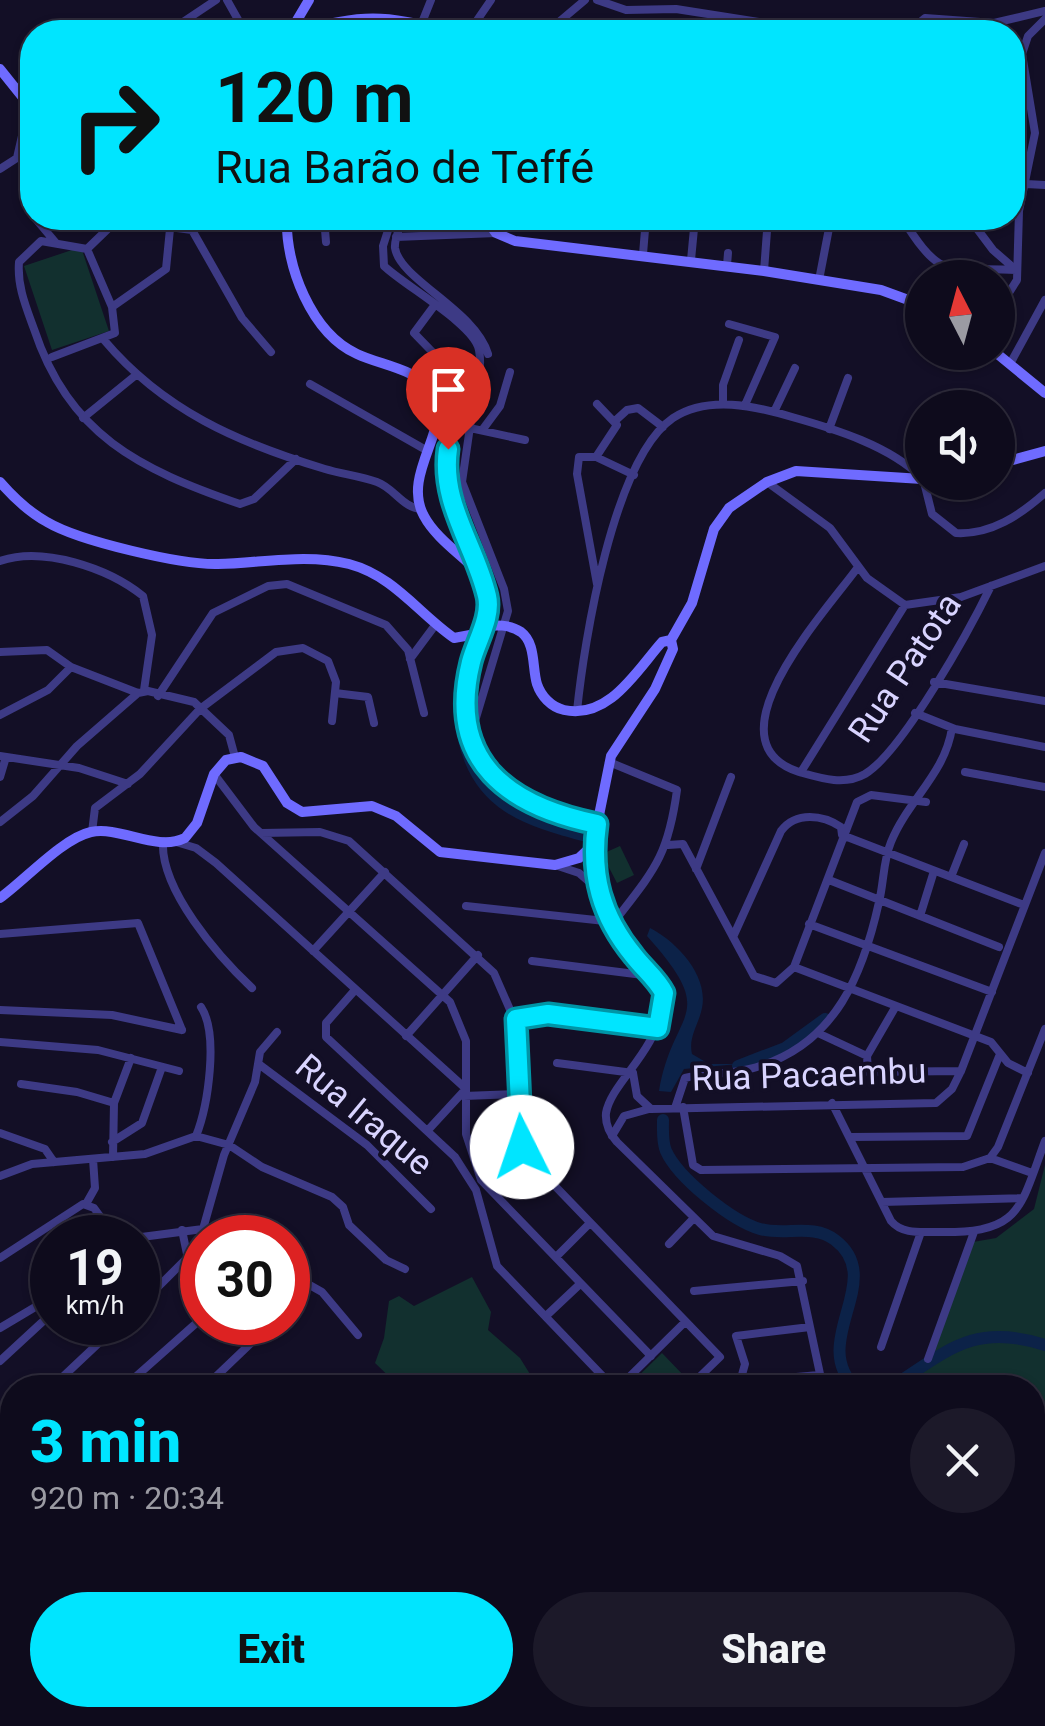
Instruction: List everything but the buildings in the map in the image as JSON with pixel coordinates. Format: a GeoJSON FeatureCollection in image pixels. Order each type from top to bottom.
{"type":"FeatureCollection","features":[{"type":"Feature","properties":{"kind":"main road"},"geometry":{"type":"LineString","coordinates":[[347,20],[374,16],[395,20]]}},
{"type":"Feature","properties":{"kind":"main road"},"geometry":{"type":"LineString","coordinates":[[0,69],[20,94]]}},
{"type":"Feature","properties":{"kind":"main road"},"geometry":{"type":"LineString","coordinates":[[288,230],[291,263],[319,318],[347,349],[427,384],[436,398],[438,422],[420,471],[421,509],[433,528],[477,570]]}},
{"type":"Feature","properties":{"kind":"main road"},"geometry":{"type":"LineString","coordinates":[[493,230],[515,242],[691,260],[728,259],[764,271],[881,290],[905,299]]}},
{"type":"Feature","properties":{"kind":"main road"},"geometry":{"type":"LineString","coordinates":[[1015,368],[1045,392]]}},
{"type":"Feature","properties":{"kind":"main road"},"geometry":{"type":"LineString","coordinates":[[1015,459],[1045,451]]}},
{"type":"Feature","properties":{"kind":"main road"},"geometry":{"type":"LineString","coordinates":[[0,898],[73,840],[92,832],[176,842],[196,823],[214,774],[235,757],[262,766],[287,803],[302,812],[372,806],[396,816],[440,852],[555,865],[580,858],[593,845],[609,762],[655,690],[672,649],[671,640],[692,602],[718,522],[737,502],[767,482],[804,470],[905,478]]}},
{"type":"Feature","properties":{"kind":"main road"},"geometry":{"type":"LineString","coordinates":[[0,482],[48,523],[75,534],[189,562],[322,559],[364,569],[408,596],[459,640],[505,625],[529,642],[544,696],[558,708],[577,711],[610,700],[662,642],[671,640]]}},
{"type":"Feature","properties":{"kind":"street"},"geometry":{"type":"LineString","coordinates":[[186,20],[216,0]]}},
{"type":"Feature","properties":{"kind":"street"},"geometry":{"type":"LineString","coordinates":[[561,20],[585,0]]}},
{"type":"Feature","properties":{"kind":"street"},"geometry":{"type":"LineString","coordinates":[[597,0],[626,10],[676,9],[747,20]]}},
{"type":"Feature","properties":{"kind":"street"},"geometry":{"type":"LineString","coordinates":[[1008,20],[1045,12]]}},
{"type":"Feature","properties":{"kind":"street"},"geometry":{"type":"LineString","coordinates":[[1025,45],[1028,36],[1045,19]]}},
{"type":"Feature","properties":{"kind":"street"},"geometry":{"type":"LineString","coordinates":[[923,20],[953,20]]}},
{"type":"Feature","properties":{"kind":"street"},"geometry":{"type":"LineString","coordinates":[[1025,70],[1036,128],[1025,193]]}},
{"type":"Feature","properties":{"kind":"street"},"geometry":{"type":"LineString","coordinates":[[0,169],[17,158],[20,147]]}},
{"type":"Feature","properties":{"kind":"street"},"geometry":{"type":"LineString","coordinates":[[1026,184],[1045,185]]}},
{"type":"Feature","properties":{"kind":"street"},"geometry":{"type":"LineString","coordinates":[[45,230],[56,243]]}},
{"type":"Feature","properties":{"kind":"street"},"geometry":{"type":"LineString","coordinates":[[87,249],[107,230]]}},
{"type":"Feature","properties":{"kind":"street"},"geometry":{"type":"LineString","coordinates":[[112,307],[166,269],[173,230]]}},
{"type":"Feature","properties":{"kind":"street"},"geometry":{"type":"LineString","coordinates":[[192,230],[242,318],[270,352]]}},
{"type":"Feature","properties":{"kind":"street"},"geometry":{"type":"LineString","coordinates":[[325,230],[326,242]]}},
{"type":"Feature","properties":{"kind":"street"},"geometry":{"type":"LineString","coordinates":[[392,230],[384,266],[461,324],[479,346],[462,482],[504,589],[505,625],[475,721]]}},
{"type":"Feature","properties":{"kind":"street"},"geometry":{"type":"LineString","coordinates":[[392,236],[396,230]]}},
{"type":"Feature","properties":{"kind":"street"},"geometry":{"type":"LineString","coordinates":[[643,254],[645,230]]}},
{"type":"Feature","properties":{"kind":"street"},"geometry":{"type":"LineString","coordinates":[[691,260],[694,230]]}},
{"type":"Feature","properties":{"kind":"street"},"geometry":{"type":"LineString","coordinates":[[764,271],[767,230]]}},
{"type":"Feature","properties":{"kind":"street"},"geometry":{"type":"LineString","coordinates":[[820,278],[829,230]]}},
{"type":"Feature","properties":{"kind":"street"},"geometry":{"type":"LineString","coordinates":[[910,230],[927,256],[939,266],[964,271],[1016,270]]}},
{"type":"Feature","properties":{"kind":"street"},"geometry":{"type":"LineString","coordinates":[[978,230],[1016,270]]}},
{"type":"Feature","properties":{"kind":"street"},"geometry":{"type":"LineString","coordinates":[[1015,284],[1021,230]]}},
{"type":"Feature","properties":{"kind":"street"},"geometry":{"type":"LineString","coordinates":[[392,236],[496,234]]}},
{"type":"Feature","properties":{"kind":"street"},"geometry":{"type":"LineString","coordinates":[[392,236],[401,260],[460,312],[488,354]]}},
{"type":"Feature","properties":{"kind":"street"},"geometry":{"type":"LineString","coordinates":[[87,249],[41,241],[20,262],[20,288],[52,378],[82,418],[130,456],[240,504],[254,499],[296,459]]}},
{"type":"Feature","properties":{"kind":"street"},"geometry":{"type":"LineString","coordinates":[[52,357],[115,334],[112,307],[87,249]]}},
{"type":"Feature","properties":{"kind":"street"},"geometry":{"type":"LineString","coordinates":[[1015,355],[1045,300]]}},
{"type":"Feature","properties":{"kind":"street"},"geometry":{"type":"LineString","coordinates":[[434,306],[414,333],[446,366]]}},
{"type":"Feature","properties":{"kind":"street"},"geometry":{"type":"LineString","coordinates":[[729,324],[775,337],[745,405]]}},
{"type":"Feature","properties":{"kind":"street"},"geometry":{"type":"LineString","coordinates":[[104,340],[136,375],[179,410],[296,459],[383,484],[410,507],[421,509]]}},
{"type":"Feature","properties":{"kind":"street"},"geometry":{"type":"LineString","coordinates":[[723,404],[723,385],[739,340]]}},
{"type":"Feature","properties":{"kind":"street"},"geometry":{"type":"LineString","coordinates":[[774,412],[794,368]]}},
{"type":"Feature","properties":{"kind":"street"},"geometry":{"type":"LineString","coordinates":[[483,429],[500,406],[510,372]]}},
{"type":"Feature","properties":{"kind":"street"},"geometry":{"type":"LineString","coordinates":[[82,418],[136,375]]}},
{"type":"Feature","properties":{"kind":"street"},"geometry":{"type":"LineString","coordinates":[[829,429],[848,378]]}},
{"type":"Feature","properties":{"kind":"street"},"geometry":{"type":"LineString","coordinates":[[310,384],[426,450]]}},
{"type":"Feature","properties":{"kind":"street"},"geometry":{"type":"LineString","coordinates":[[474,400],[455,424],[446,465],[447,491],[488,598],[462,696],[466,721],[484,764],[520,800],[597,824]]}},
{"type":"Feature","properties":{"kind":"street"},"geometry":{"type":"LineString","coordinates":[[596,458],[616,428],[616,420],[597,404]]}},
{"type":"Feature","properties":{"kind":"street"},"geometry":{"type":"LineString","coordinates":[[577,711],[586,630],[597,584],[634,475],[663,427],[684,413],[723,404],[745,405],[829,429],[883,452],[905,467]]}},
{"type":"Feature","properties":{"kind":"street"},"geometry":{"type":"LineString","coordinates":[[616,420],[638,408],[663,427]]}},
{"type":"Feature","properties":{"kind":"street"},"geometry":{"type":"LineString","coordinates":[[438,422],[525,440]]}},
{"type":"Feature","properties":{"kind":"street"},"geometry":{"type":"LineString","coordinates":[[597,584],[577,468],[582,456],[634,475]]}},
{"type":"Feature","properties":{"kind":"street"},"geometry":{"type":"LineString","coordinates":[[767,482],[830,528],[876,586],[905,606],[945,601],[1045,566]]}},
{"type":"Feature","properties":{"kind":"street"},"geometry":{"type":"LineString","coordinates":[[928,500],[932,514],[956,533],[983,530],[1011,519],[1045,493]]}},
{"type":"Feature","properties":{"kind":"street"},"geometry":{"type":"LineString","coordinates":[[0,561],[22,556],[59,558],[143,596],[152,635],[141,692],[33,796],[0,822]]}},
{"type":"Feature","properties":{"kind":"street"},"geometry":{"type":"LineString","coordinates":[[277,560],[278,584]]}},
{"type":"Feature","properties":{"kind":"street"},"geometry":{"type":"LineString","coordinates":[[858,567],[788,663],[767,701],[763,727],[767,748],[780,764],[801,772],[905,606]]}},
{"type":"Feature","properties":{"kind":"street"},"geometry":{"type":"LineString","coordinates":[[158,696],[213,613],[278,584],[306,588],[378,620],[408,650],[424,713]]}},
{"type":"Feature","properties":{"kind":"street","name":"Rua Patota"},"geometry":{"type":"LineString","coordinates":[[801,772],[844,781],[865,774],[886,755],[991,586]]}},
{"type":"Feature","properties":{"kind":"street"},"geometry":{"type":"LineString","coordinates":[[410,659],[436,624]]}},
{"type":"Feature","properties":{"kind":"street"},"geometry":{"type":"LineString","coordinates":[[92,832],[95,808],[128,784],[200,708],[276,652],[294,647],[328,661],[336,694],[332,721]]}},
{"type":"Feature","properties":{"kind":"street"},"geometry":{"type":"LineString","coordinates":[[0,652],[48,650],[71,668],[141,692],[194,702],[230,735],[235,757]]}},
{"type":"Feature","properties":{"kind":"street"},"geometry":{"type":"LineString","coordinates":[[0,714],[48,690],[71,668]]}},
{"type":"Feature","properties":{"kind":"street"},"geometry":{"type":"LineString","coordinates":[[934,682],[1045,701]]}},
{"type":"Feature","properties":{"kind":"street"},"geometry":{"type":"LineString","coordinates":[[336,694],[368,697],[374,723]]}},
{"type":"Feature","properties":{"kind":"street"},"geometry":{"type":"LineString","coordinates":[[915,713],[952,728],[1045,748]]}},
{"type":"Feature","properties":{"kind":"street"},"geometry":{"type":"LineString","coordinates":[[952,728],[940,769],[887,852],[880,900],[867,947],[850,990],[820,1034],[800,1050],[760,1066],[685,1078],[679,1108],[696,1170],[866,1171],[962,1167],[990,1158],[1032,1173]]}},
{"type":"Feature","properties":{"kind":"street"},"geometry":{"type":"LineString","coordinates":[[0,776],[3,756],[61,765],[128,784]]}},
{"type":"Feature","properties":{"kind":"street"},"geometry":{"type":"LineString","coordinates":[[609,762],[677,790],[668,845],[646,884],[614,922]]}},
{"type":"Feature","properties":{"kind":"street"},"geometry":{"type":"LineString","coordinates":[[964,772],[1045,786]]}},
{"type":"Feature","properties":{"kind":"street"},"geometry":{"type":"LineString","coordinates":[[214,774],[261,834],[444,995],[463,1028],[470,1154],[481,1180],[651,1356]]}},
{"type":"Feature","properties":{"kind":"street"},"geometry":{"type":"LineString","coordinates":[[696,869],[732,776]]}},
{"type":"Feature","properties":{"kind":"street"},"geometry":{"type":"LineString","coordinates":[[668,845],[683,844],[754,976],[762,982],[783,981],[794,967],[857,802],[865,796],[922,800]]}},
{"type":"Feature","properties":{"kind":"street"},"geometry":{"type":"LineString","coordinates":[[733,937],[784,825],[795,818],[817,818],[836,824],[842,834],[1024,906]]}},
{"type":"Feature","properties":{"kind":"street"},"geometry":{"type":"LineString","coordinates":[[261,834],[306,831],[340,838],[385,872],[478,955],[500,982],[516,1019],[520,1138],[528,1158],[720,1357],[701,1375]]}},
{"type":"Feature","properties":{"kind":"street"},"geometry":{"type":"LineString","coordinates":[[163,842],[166,864],[194,922],[252,988]]}},
{"type":"Feature","properties":{"kind":"street"},"geometry":{"type":"LineString","coordinates":[[176,842],[204,853],[464,1091],[518,1094]]}},
{"type":"Feature","properties":{"kind":"street"},"geometry":{"type":"LineString","coordinates":[[951,877],[964,844]]}},
{"type":"Feature","properties":{"kind":"street"},"geometry":{"type":"LineString","coordinates":[[593,845],[597,890]]}},
{"type":"Feature","properties":{"kind":"street","name":"Rua Pacaembu"},"geometry":{"type":"LineString","coordinates":[[612,1136],[624,1116],[651,1109],[936,1103],[952,1089],[976,1037],[1045,852]]}},
{"type":"Feature","properties":{"kind":"street"},"geometry":{"type":"LineString","coordinates":[[555,865],[578,873],[597,890],[630,952],[664,993],[658,1028],[607,1110],[612,1136],[692,1220],[720,1240],[790,1260],[803,1281],[819,1375]]}},
{"type":"Feature","properties":{"kind":"street"},"geometry":{"type":"LineString","coordinates":[[920,916],[934,871]]}},
{"type":"Feature","properties":{"kind":"street"},"geometry":{"type":"LineString","coordinates":[[313,951],[385,872]]}},
{"type":"Feature","properties":{"kind":"street"},"geometry":{"type":"LineString","coordinates":[[829,880],[999,947]]}},
{"type":"Feature","properties":{"kind":"street"},"geometry":{"type":"LineString","coordinates":[[466,906],[614,922]]}},
{"type":"Feature","properties":{"kind":"street"},"geometry":{"type":"LineString","coordinates":[[0,934],[138,923],[182,1030],[132,1017],[77,1011],[0,1010]]}},
{"type":"Feature","properties":{"kind":"street"},"geometry":{"type":"LineString","coordinates":[[809,924],[992,992]]}},
{"type":"Feature","properties":{"kind":"street"},"geometry":{"type":"LineString","coordinates":[[406,1036],[478,955]]}},
{"type":"Feature","properties":{"kind":"street"},"geometry":{"type":"LineString","coordinates":[[532,961],[652,976]]}},
{"type":"Feature","properties":{"kind":"street"},"geometry":{"type":"LineString","coordinates":[[794,967],[976,1037],[1000,1051],[1008,1063],[1028,1073]]}},
{"type":"Feature","properties":{"kind":"street"},"geometry":{"type":"LineString","coordinates":[[355,990],[323,1030],[456,1156],[476,1190],[496,1266],[603,1375]]}},
{"type":"Feature","properties":{"kind":"street"},"geometry":{"type":"LineString","coordinates":[[896,1006],[868,1056],[868,1072],[961,1071]]}},
{"type":"Feature","properties":{"kind":"street"},"geometry":{"type":"LineString","coordinates":[[196,1136],[206,1104],[212,1032],[200,1008]]}},
{"type":"Feature","properties":{"kind":"street"},"geometry":{"type":"LineString","coordinates":[[516,1019],[548,1014],[658,1028]]}},
{"type":"Feature","properties":{"kind":"street"},"geometry":{"type":"LineString","coordinates":[[990,1158],[1045,1028]]}},
{"type":"Feature","properties":{"kind":"street"},"geometry":{"type":"LineString","coordinates":[[212,1215],[229,1144],[260,1065],[260,1052],[276,1032]]}},
{"type":"Feature","properties":{"kind":"street"},"geometry":{"type":"LineString","coordinates":[[820,1034],[868,1056]]}},
{"type":"Feature","properties":{"kind":"street"},"geometry":{"type":"LineString","coordinates":[[0,1042],[98,1050],[179,1071]]}},
{"type":"Feature","properties":{"kind":"street"},"geometry":{"type":"LineString","coordinates":[[851,1137],[969,1134],[1000,1051]]}},
{"type":"Feature","properties":{"kind":"street"},"geometry":{"type":"LineString","coordinates":[[113,1157],[114,1103],[131,1058]]}},
{"type":"Feature","properties":{"kind":"street"},"geometry":{"type":"LineString","coordinates":[[557,1063],[633,1072]]}},
{"type":"Feature","properties":{"kind":"street","name":"Rua Iraque"},"geometry":{"type":"LineString","coordinates":[[260,1065],[366,1145],[431,1209]]}},
{"type":"Feature","properties":{"kind":"street"},"geometry":{"type":"LineString","coordinates":[[112,1142],[142,1123],[162,1067]]}},
{"type":"Feature","properties":{"kind":"street","name":"Rua Pacaembu"},"geometry":{"type":"LineString","coordinates":[[633,1072],[637,1096],[651,1109]]}},
{"type":"Feature","properties":{"kind":"street"},"geometry":{"type":"LineString","coordinates":[[21,1084],[77,1092],[114,1103]]}},
{"type":"Feature","properties":{"kind":"street"},"geometry":{"type":"LineString","coordinates":[[429,1129],[464,1091]]}},
{"type":"Feature","properties":{"kind":"street"},"geometry":{"type":"LineString","coordinates":[[832,1103],[896,1227],[921,1232],[974,1232],[998,1226],[1030,1189],[1045,1140]]}},
{"type":"Feature","properties":{"kind":"street"},"geometry":{"type":"LineString","coordinates":[[0,1133],[45,1148],[54,1162]]}},
{"type":"Feature","properties":{"kind":"street"},"geometry":{"type":"LineString","coordinates":[[0,1176],[22,1166],[145,1154],[196,1136],[229,1144],[262,1167],[332,1197],[342,1207],[349,1225],[386,1260],[405,1269]]}},
{"type":"Feature","properties":{"kind":"street"},"geometry":{"type":"LineString","coordinates":[[0,1258],[71,1209],[86,1204],[95,1188],[93,1159]]}},
{"type":"Feature","properties":{"kind":"street"},"geometry":{"type":"LineString","coordinates":[[882,1202],[1023,1198]]}},
{"type":"Feature","properties":{"kind":"street"},"geometry":{"type":"LineString","coordinates":[[86,1204],[96,1215]]}},
{"type":"Feature","properties":{"kind":"street"},"geometry":{"type":"LineString","coordinates":[[668,1244],[692,1220]]}},
{"type":"Feature","properties":{"kind":"street"},"geometry":{"type":"LineString","coordinates":[[556,1258],[589,1224]]}},
{"type":"Feature","properties":{"kind":"street"},"geometry":{"type":"LineString","coordinates":[[881,1347],[921,1232]]}},
{"type":"Feature","properties":{"kind":"street"},"geometry":{"type":"LineString","coordinates":[[928,1359],[974,1232]]}},
{"type":"Feature","properties":{"kind":"street"},"geometry":{"type":"LineString","coordinates":[[160,1285],[180,1267]]}},
{"type":"Feature","properties":{"kind":"street"},"geometry":{"type":"LineString","coordinates":[[694,1292],[803,1281]]}},
{"type":"Feature","properties":{"kind":"street"},"geometry":{"type":"LineString","coordinates":[[546,1316],[580,1284]]}},
{"type":"Feature","properties":{"kind":"street"},"geometry":{"type":"LineString","coordinates":[[310,1285],[322,1292],[358,1335]]}},
{"type":"Feature","properties":{"kind":"street"},"geometry":{"type":"LineString","coordinates":[[0,1328],[30,1310]]}},
{"type":"Feature","properties":{"kind":"street"},"geometry":{"type":"LineString","coordinates":[[630,1375],[686,1322]]}},
{"type":"Feature","properties":{"kind":"street"},"geometry":{"type":"LineString","coordinates":[[742,1375],[745,1364],[736,1336],[810,1327]]}},
{"type":"Feature","properties":{"kind":"street"},"geometry":{"type":"LineString","coordinates":[[0,1361],[30,1333]]}},
{"type":"Feature","properties":{"kind":"street"},"geometry":{"type":"LineString","coordinates":[[138,1375],[180,1337]]}},
{"type":"Feature","properties":{"kind":"street"},"geometry":{"type":"LineString","coordinates":[[65,1375],[97,1345]]}},
{"type":"Feature","properties":{"kind":"street"},"geometry":{"type":"LineString","coordinates":[[218,1375],[249,1345]]}},
{"type":"Feature","properties":{"kind":"green space"},"geometry":{"type":"Polygon","coordinates":[[[81,247],[109,331],[52,350],[24,266],[81,247]]]}},
{"type":"Feature","properties":{"kind":"green space"},"geometry":{"type":"Polygon","coordinates":[[[620,846],[634,875],[617,883],[602,854],[620,846]]]}},
{"type":"Feature","properties":{"kind":"green space"},"geometry":{"type":"Polygon","coordinates":[[[1045,1165],[1045,1375],[922,1375],[973,1242],[996,1238],[1034,1209],[1045,1165]]]}},
{"type":"Feature","properties":{"kind":"green space"},"geometry":{"type":"Polygon","coordinates":[[[472,1277],[491,1312],[488,1330],[520,1358],[531,1375],[388,1375],[375,1363],[384,1338],[389,1301],[399,1296],[414,1306],[472,1277]]]}},
{"type":"Feature","properties":{"kind":"green space"},"geometry":{"type":"Polygon","coordinates":[[[662,1353],[683,1375],[639,1375],[662,1353]]]}},
{"type":"Feature","properties":{"kind":"water"},"geometry":{"type":"Polygon","coordinates":[[[650,928],[679,950],[700,983],[702,1008],[692,1054],[709,1064],[738,1064],[684,1069],[671,1092],[659,1091],[686,1013],[687,999],[682,983],[647,936],[650,928]]]}},
{"type":"Feature","properties":{"kind":"waterway"},"geometry":{"type":"LineString","coordinates":[[463,735],[470,759],[492,794],[525,816],[590,837]]}},
{"type":"Feature","properties":{"kind":"waterway"},"geometry":{"type":"LineString","coordinates":[[738,1066],[785,1048],[825,1019]]}},
{"type":"Feature","properties":{"kind":"waterway"},"geometry":{"type":"LineString","coordinates":[[663,1120],[664,1144],[672,1162],[721,1208],[760,1229],[818,1232],[835,1240],[849,1256],[854,1274],[839,1351],[847,1375]]}},
{"type":"Feature","properties":{"kind":"waterway"},"geometry":{"type":"LineString","coordinates":[[910,1375],[945,1352],[980,1339],[999,1337],[1045,1345]]}},
{"type":"Feature","properties":{"kind":"route"},"geometry":{"type":"LineString","coordinates":[[448,449],[447,491],[488,598],[462,696],[473,740],[494,779],[520,800],[597,824],[592,859],[597,890],[630,952],[664,993],[658,1028],[548,1014],[516,1019],[518,1126],[522,1147]]}}]}
